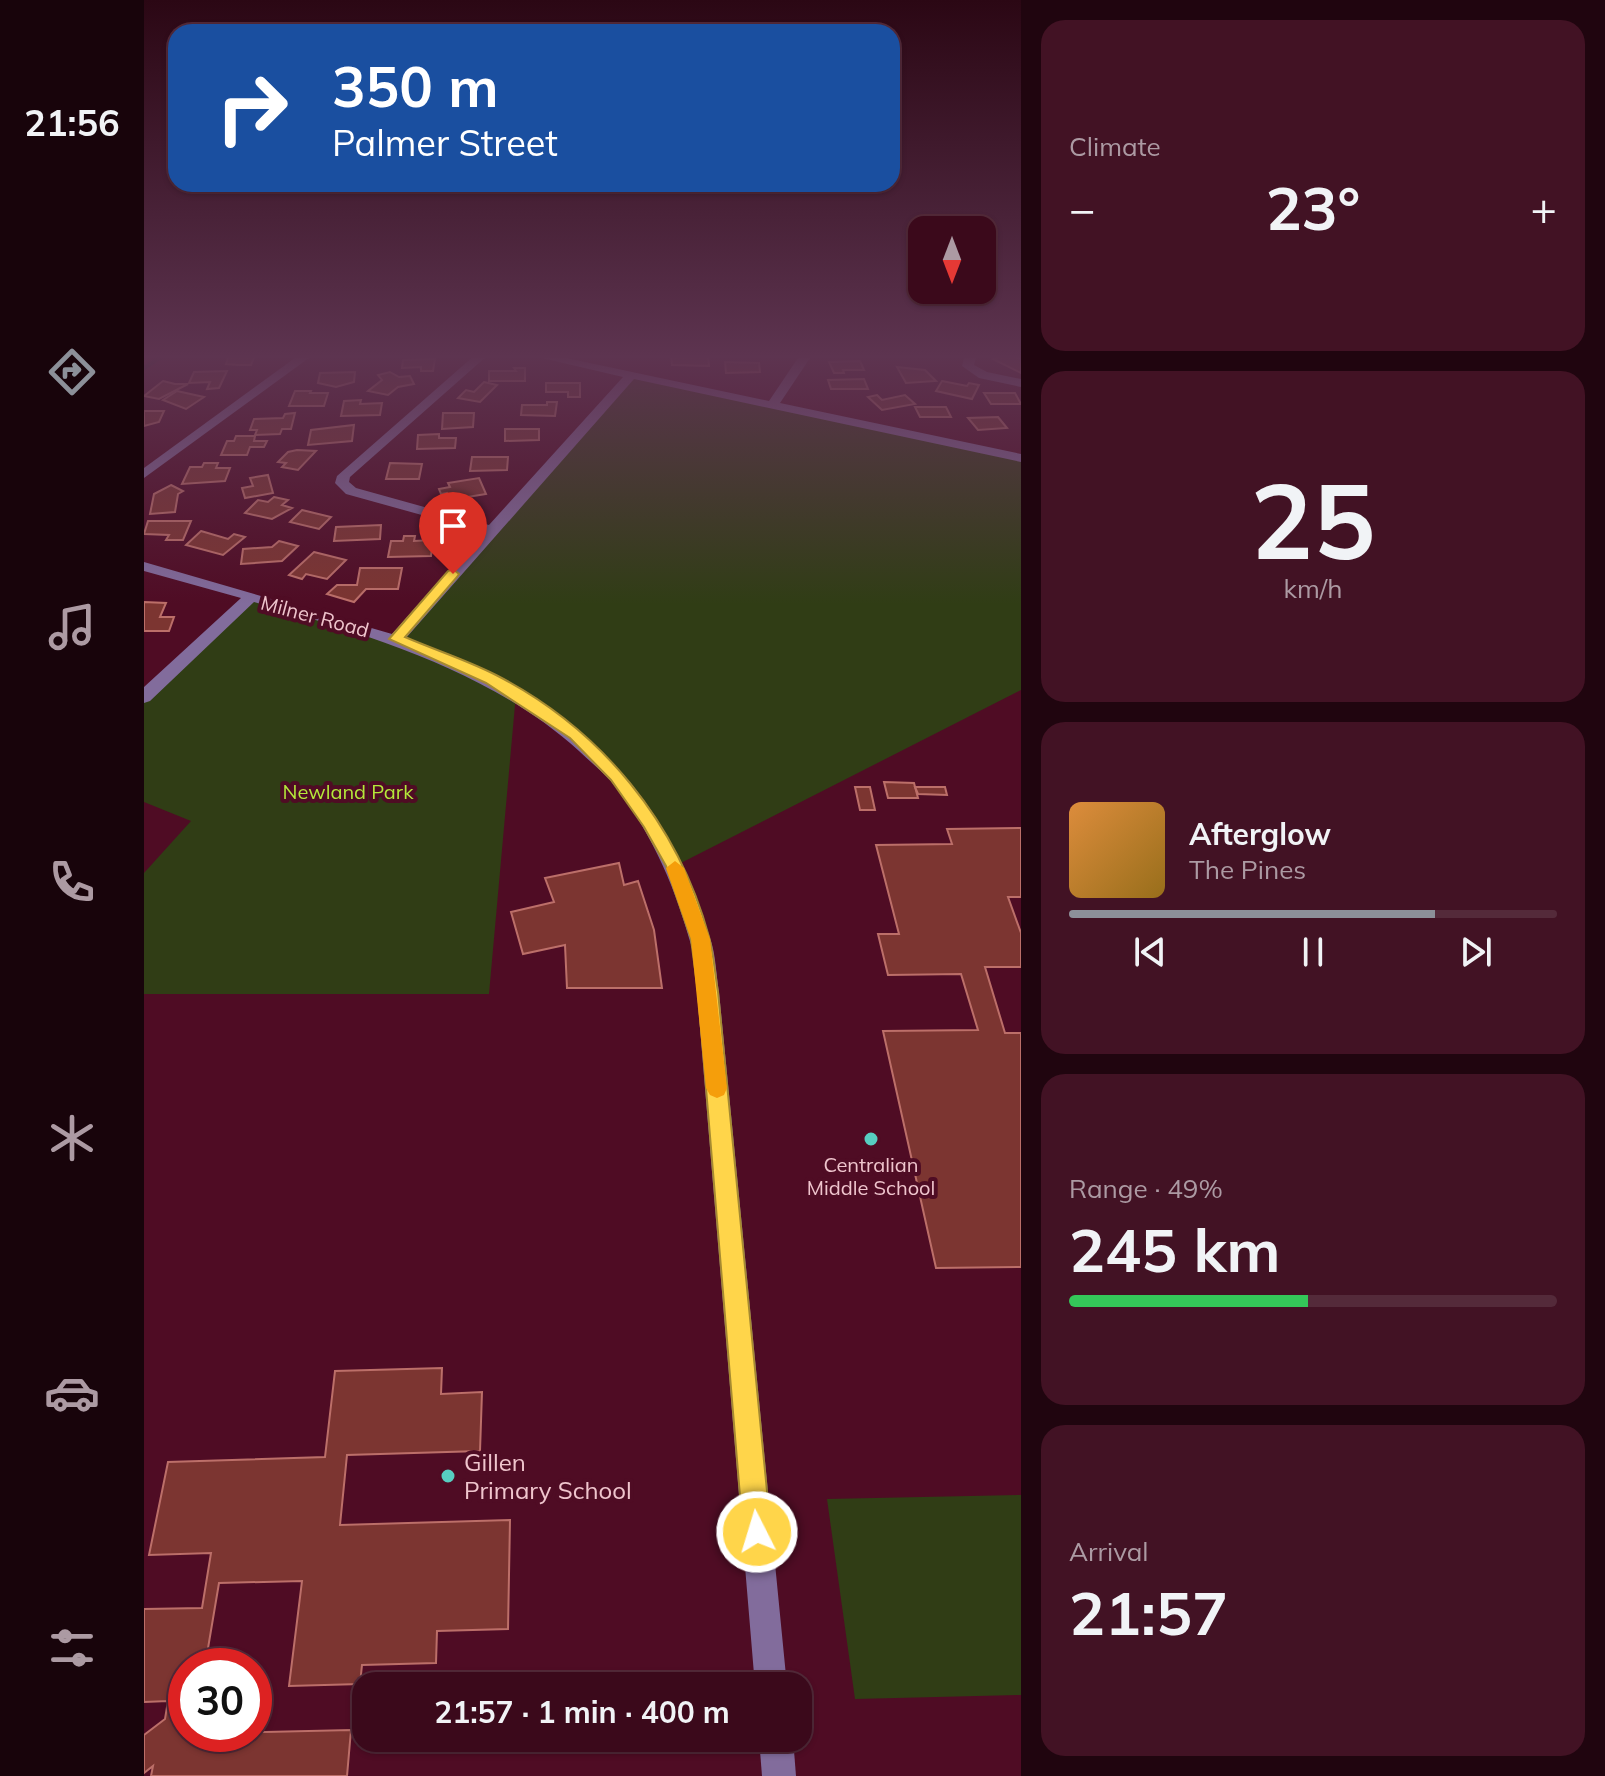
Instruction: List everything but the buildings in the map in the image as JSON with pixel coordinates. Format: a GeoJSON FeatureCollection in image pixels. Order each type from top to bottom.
{"type":"FeatureCollection","features":[{"type":"Feature","properties":{"kind":"street"},"geometry":{"type":"LineString","coordinates":[[144,474],[193,438]]}},
{"type":"Feature","properties":{"kind":"street"},"geometry":{"type":"LineString","coordinates":[[387,438],[344,476],[342,483],[351,491],[490,530]]}},
{"type":"Feature","properties":{"kind":"street"},"geometry":{"type":"LineString","coordinates":[[396,639],[574,438]]}},
{"type":"Feature","properties":{"kind":"street"},"geometry":{"type":"LineString","coordinates":[[929,438],[1021,458]]}},
{"type":"Feature","properties":{"kind":"street","name":"Milner Road"},"geometry":{"type":"LineString","coordinates":[[144,566],[396,639],[491,679],[576,734],[617,776],[651,823],[684,890],[700,939],[708,992],[770,1672]]}},
{"type":"Feature","properties":{"kind":"street"},"geometry":{"type":"LineString","coordinates":[[144,697],[250,598]]}},
{"type":"Feature","properties":{"kind":"street"},"geometry":{"type":"LineString","coordinates":[[777,1752],[779,1776]]}},
{"type":"Feature","properties":{"kind":"green space","name":"Newland Park"},"geometry":{"type":"Polygon","coordinates":[[[575,438],[926,438],[1021,458],[1021,690],[675,866],[617,776],[516,694],[489,994],[144,994],[144,873],[191,821],[144,802],[144,697],[250,598],[396,638],[575,438]]]}},
{"type":"Feature","properties":{"kind":"green space"},"geometry":{"type":"Polygon","coordinates":[[[1021,1495],[1021,1695],[855,1699],[827,1499],[1021,1495]]]}},
{"type":"Feature","properties":{"kind":"slow traffic"},"geometry":{"type":"LineString","coordinates":[[675,868],[700,939],[717,1088]]}},
{"type":"Feature","properties":{"kind":"place","name":"Centralian Middle School"},"geometry":{"type":"Point","coordinates":[871,1139]}},
{"type":"Feature","properties":{"kind":"place","name":"Gillen Primary School"},"geometry":{"type":"Point","coordinates":[448,1476]}},
{"type":"Feature","properties":{"kind":"route"},"geometry":{"type":"LineString","coordinates":[[453,574],[396,639],[491,679],[576,734],[617,776],[651,823],[675,866],[700,939],[708,992],[757,1532]]}}]}
